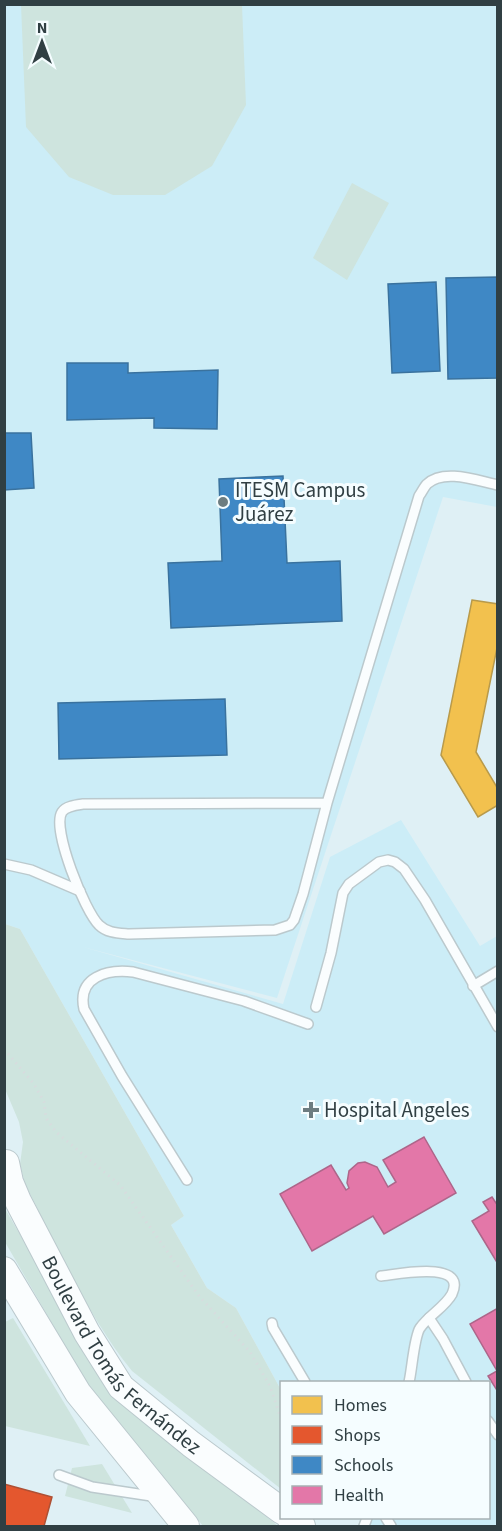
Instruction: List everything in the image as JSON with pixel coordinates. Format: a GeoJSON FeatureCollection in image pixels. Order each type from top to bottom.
{"type":"FeatureCollection","features":[{"type":"Feature","properties":{"kind":"main road","name":"Boulevard Tomás Fernández"},"geometry":{"type":"LineString","coordinates":[[5,1160],[10,1182],[23,1212],[87,1333],[121,1387],[191,1444],[280,1510]]}},
{"type":"Feature","properties":{"kind":"main road"},"geometry":{"type":"LineString","coordinates":[[4,1270],[78,1393],[186,1527]]}},
{"type":"Feature","properties":{"kind":"lane"},"geometry":{"type":"LineString","coordinates":[[327,803],[73,805],[61,813],[60,825],[65,849],[80,891],[95,921],[101,927],[117,933],[284,928],[294,920],[419,496],[428,483],[439,478],[454,477],[498,485]]}},
{"type":"Feature","properties":{"kind":"lane"},"geometry":{"type":"LineString","coordinates":[[316,1007],[331,953],[343,893],[349,884],[379,862],[388,860],[404,869],[425,900],[472,986],[498,1027]]}},
{"type":"Feature","properties":{"kind":"lane"},"geometry":{"type":"LineString","coordinates":[[4,864],[31,870],[80,891]]}},
{"type":"Feature","properties":{"kind":"lane"},"geometry":{"type":"LineString","coordinates":[[472,986],[498,971]]}},
{"type":"Feature","properties":{"kind":"lane"},"geometry":{"type":"LineString","coordinates":[[187,1179],[122,1076],[84,1009],[82,1001],[86,987],[104,973],[133,972],[244,1001],[308,1024]]}},
{"type":"Feature","properties":{"kind":"lane"},"geometry":{"type":"LineString","coordinates":[[381,1276],[435,1271],[446,1273],[451,1278],[453,1291],[449,1298],[418,1329],[409,1381]]}},
{"type":"Feature","properties":{"kind":"lane"},"geometry":{"type":"LineString","coordinates":[[429,1318],[465,1381]]}},
{"type":"Feature","properties":{"kind":"lane"},"geometry":{"type":"LineString","coordinates":[[272,1323],[304,1381]]}},
{"type":"Feature","properties":{"kind":"lane"},"geometry":{"type":"LineString","coordinates":[[59,1475],[92,1487],[163,1498]]}},
{"type":"Feature","properties":{"kind":"path"},"geometry":{"type":"LineString","coordinates":[[4,1049],[34,1084],[44,1102],[46,1118],[57,1131],[120,1185],[199,1296],[250,1352],[270,1386],[280,1415]]}},
{"type":"Feature","properties":{"kind":"shaded area","name":"ITESM Campus Juárez"},"geometry":{"type":"Polygon","coordinates":[[[4,5],[497,5],[497,507],[443,497],[277,998],[83,947],[283,1004],[330,857],[401,820],[480,946],[497,936],[497,1526],[372,1526],[368,1519],[490,1519],[490,1381],[280,1381],[280,1388],[236,1308],[207,1288],[171,1225],[184,1216],[20,929],[5,924],[4,5]]]}},
{"type":"Feature","properties":{"kind":"green space"},"geometry":{"type":"Polygon","coordinates":[[[21,5],[242,5],[246,105],[212,166],[165,195],[113,195],[69,177],[26,127],[21,5]]]}},
{"type":"Feature","properties":{"kind":"green space"},"geometry":{"type":"Polygon","coordinates":[[[352,183],[389,203],[347,280],[313,258],[352,183]]]}},
{"type":"Feature","properties":{"kind":"green space"},"geometry":{"type":"Polygon","coordinates":[[[5,924],[20,929],[184,1216],[171,1225],[207,1288],[236,1308],[280,1388],[280,1488],[132,1371],[116,1350],[87,1304],[25,1184],[20,1164],[23,1142],[19,1122],[5,1089],[5,924]]]}},
{"type":"Feature","properties":{"kind":"green space"},"geometry":{"type":"Polygon","coordinates":[[[4,1207],[99,1371],[119,1398],[278,1526],[203,1526],[90,1389],[5,1242],[4,1207]]]}},
{"type":"Feature","properties":{"kind":"green space"},"geometry":{"type":"Polygon","coordinates":[[[13,1318],[90,1446],[5,1426],[5,1322],[13,1318]]]}},
{"type":"Feature","properties":{"kind":"green space"},"geometry":{"type":"Polygon","coordinates":[[[102,1464],[132,1513],[65,1496],[72,1468],[102,1464]]]}},
{"type":"Feature","properties":{"kind":"building: Homes"},"geometry":{"type":"Polygon","coordinates":[[[472,600],[498,604],[498,643],[476,752],[498,789],[498,805],[478,817],[441,755],[472,600]]]}},
{"type":"Feature","properties":{"kind":"building: Shops"},"geometry":{"type":"Polygon","coordinates":[[[4,1484],[52,1497],[44,1526],[4,1526],[4,1484]]]}},
{"type":"Feature","properties":{"kind":"building: Schools"},"geometry":{"type":"Polygon","coordinates":[[[498,277],[498,378],[448,379],[446,278],[498,277]]]}},
{"type":"Feature","properties":{"kind":"building: Schools"},"geometry":{"type":"Polygon","coordinates":[[[436,282],[440,371],[392,373],[388,284],[436,282]]]}},
{"type":"Feature","properties":{"kind":"building: Schools"},"geometry":{"type":"Polygon","coordinates":[[[67,363],[128,363],[128,373],[218,370],[217,429],[154,428],[154,418],[67,420],[67,363]]]}},
{"type":"Feature","properties":{"kind":"building: Schools"},"geometry":{"type":"Polygon","coordinates":[[[4,433],[31,433],[34,488],[4,490],[4,433]]]}},
{"type":"Feature","properties":{"kind":"building: Schools"},"geometry":{"type":"Polygon","coordinates":[[[283,476],[287,563],[340,561],[342,621],[171,628],[168,563],[222,561],[219,479],[283,476]]]}},
{"type":"Feature","properties":{"kind":"building: Schools"},"geometry":{"type":"Polygon","coordinates":[[[225,699],[227,755],[59,759],[58,703],[225,699]]]}},
{"type":"Feature","properties":{"kind":"building: Health"},"geometry":{"type":"Polygon","coordinates":[[[424,1137],[456,1193],[384,1234],[373,1216],[312,1251],[280,1194],[331,1165],[346,1190],[349,1188],[347,1183],[349,1171],[358,1163],[365,1162],[377,1167],[388,1187],[396,1182],[383,1160],[424,1137]]]}},
{"type":"Feature","properties":{"kind":"building: Health"},"geometry":{"type":"Polygon","coordinates":[[[492,1197],[498,1206],[498,1264],[472,1221],[489,1211],[483,1202],[492,1197]]]}},
{"type":"Feature","properties":{"kind":"building: Health"},"geometry":{"type":"Polygon","coordinates":[[[498,1308],[498,1392],[488,1376],[497,1371],[470,1324],[498,1308]]]}},
{"type":"Feature","properties":{"kind":"place","name":"ITESM Campus Juárez"},"geometry":{"type":"Point","coordinates":[223,502]}},
{"type":"Feature","properties":{"kind":"place","name":"Hospital Angeles"},"geometry":{"type":"Point","coordinates":[311,1110]}}]}
